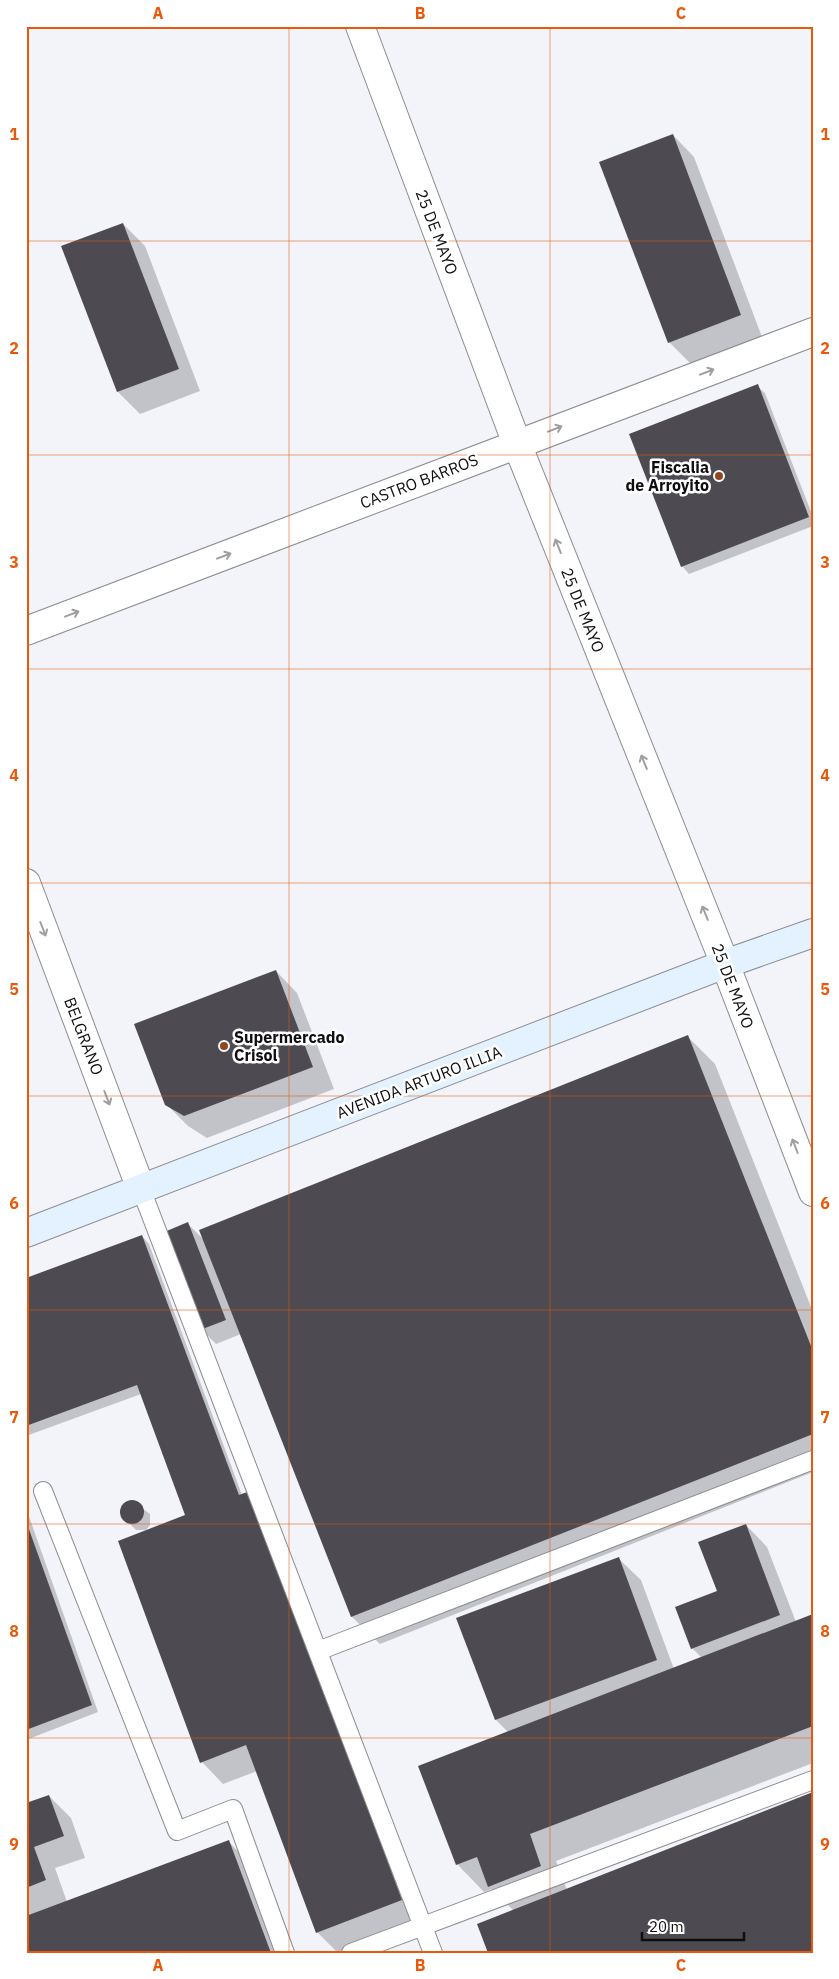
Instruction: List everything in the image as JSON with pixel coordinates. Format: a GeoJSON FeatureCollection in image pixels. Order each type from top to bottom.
{"type":"FeatureCollection","features":[{"type":"Feature","properties":{"kind":"main road","name":"AVENIDA ARTURO ILLIA"},"geometry":{"type":"LineString","coordinates":[[26,1233],[725,964],[813,933]]}},
{"type":"Feature","properties":{"kind":"street","name":"25 DE MAYO"},"geometry":{"type":"LineString","coordinates":[[360,26],[517,444],[725,964],[813,1192]]}},
{"type":"Feature","properties":{"kind":"street","name":"CASTRO BARROS"},"geometry":{"type":"LineString","coordinates":[[26,631],[813,332]]}},
{"type":"Feature","properties":{"kind":"street","name":"BELGRANO"},"geometry":{"type":"LineString","coordinates":[[26,883],[141,1189]]}},
{"type":"Feature","properties":{"kind":"lane"},"geometry":{"type":"LineString","coordinates":[[141,1189],[433,1953]]}},
{"type":"Feature","properties":{"kind":"lane"},"geometry":{"type":"LineString","coordinates":[[318,1651],[813,1460]]}},
{"type":"Feature","properties":{"kind":"lane"},"geometry":{"type":"LineString","coordinates":[[43,1491],[177,1831],[233,1809],[285,1953]]}},
{"type":"Feature","properties":{"kind":"lane"},"geometry":{"type":"LineString","coordinates":[[352,1953],[813,1780]]}},
{"type":"Feature","properties":{"kind":"building"},"geometry":{"type":"Polygon","coordinates":[[[673,134],[741,315],[668,343],[599,162],[673,134]]]}},
{"type":"Feature","properties":{"kind":"building"},"geometry":{"type":"Polygon","coordinates":[[[123,223],[179,369],[117,392],[61,246],[123,223]]]}},
{"type":"Feature","properties":{"kind":"building","name":"Fiscalia de Arroyito"},"geometry":{"type":"Polygon","coordinates":[[[758,384],[809,517],[681,567],[629,434],[758,384]]]}},
{"type":"Feature","properties":{"kind":"building","name":"Supermercado Crisol"},"geometry":{"type":"Polygon","coordinates":[[[276,970],[313,1067],[184,1116],[165,1105],[134,1024],[276,970]]]}},
{"type":"Feature","properties":{"kind":"building"},"geometry":{"type":"Polygon","coordinates":[[[688,1035],[813,1351],[813,1434],[351,1617],[199,1230],[688,1035]]]}},
{"type":"Feature","properties":{"kind":"building"},"geometry":{"type":"Polygon","coordinates":[[[188,1222],[226,1320],[200,1330],[162,1233],[188,1222]]]}},
{"type":"Feature","properties":{"kind":"building"},"geometry":{"type":"Polygon","coordinates":[[[142,1235],[239,1495],[250,1491],[402,1900],[316,1933],[246,1745],[200,1763],[118,1541],[185,1515],[137,1385],[26,1426],[26,1278],[142,1235]]]}},
{"type":"Feature","properties":{"kind":"building"},"geometry":{"type":"Polygon","coordinates":[[[132,1500],[141,1503],[144,1512],[141,1521],[132,1524],[123,1521],[120,1512],[123,1503],[132,1500]]]}},
{"type":"Feature","properties":{"kind":"building"},"geometry":{"type":"Polygon","coordinates":[[[26,1521],[92,1705],[26,1730],[26,1521]]]}},
{"type":"Feature","properties":{"kind":"building"},"geometry":{"type":"Polygon","coordinates":[[[746,1524],[780,1615],[691,1649],[675,1607],[717,1591],[698,1542],[746,1524]]]}},
{"type":"Feature","properties":{"kind":"building"},"geometry":{"type":"Polygon","coordinates":[[[619,1557],[657,1660],[495,1720],[456,1618],[619,1557]]]}},
{"type":"Feature","properties":{"kind":"building"},"geometry":{"type":"Polygon","coordinates":[[[813,1614],[813,1726],[530,1834],[541,1866],[488,1887],[477,1857],[456,1865],[418,1766],[813,1614]]]}},
{"type":"Feature","properties":{"kind":"building"},"geometry":{"type":"Polygon","coordinates":[[[813,1792],[813,1953],[488,1953],[477,1924],[813,1792]]]}},
{"type":"Feature","properties":{"kind":"building"},"geometry":{"type":"Polygon","coordinates":[[[49,1795],[64,1836],[34,1847],[46,1880],[26,1888],[26,1803],[49,1795]]]}},
{"type":"Feature","properties":{"kind":"building"},"geometry":{"type":"Polygon","coordinates":[[[229,1840],[271,1953],[26,1953],[26,1916],[229,1840]]]}},
{"type":"Feature","properties":{"kind":"place","name":"Fiscalia de Arroyito"},"geometry":{"type":"Point","coordinates":[719,476]}},
{"type":"Feature","properties":{"kind":"place","name":"Supermercado Crisol"},"geometry":{"type":"Point","coordinates":[224,1046]}}]}
